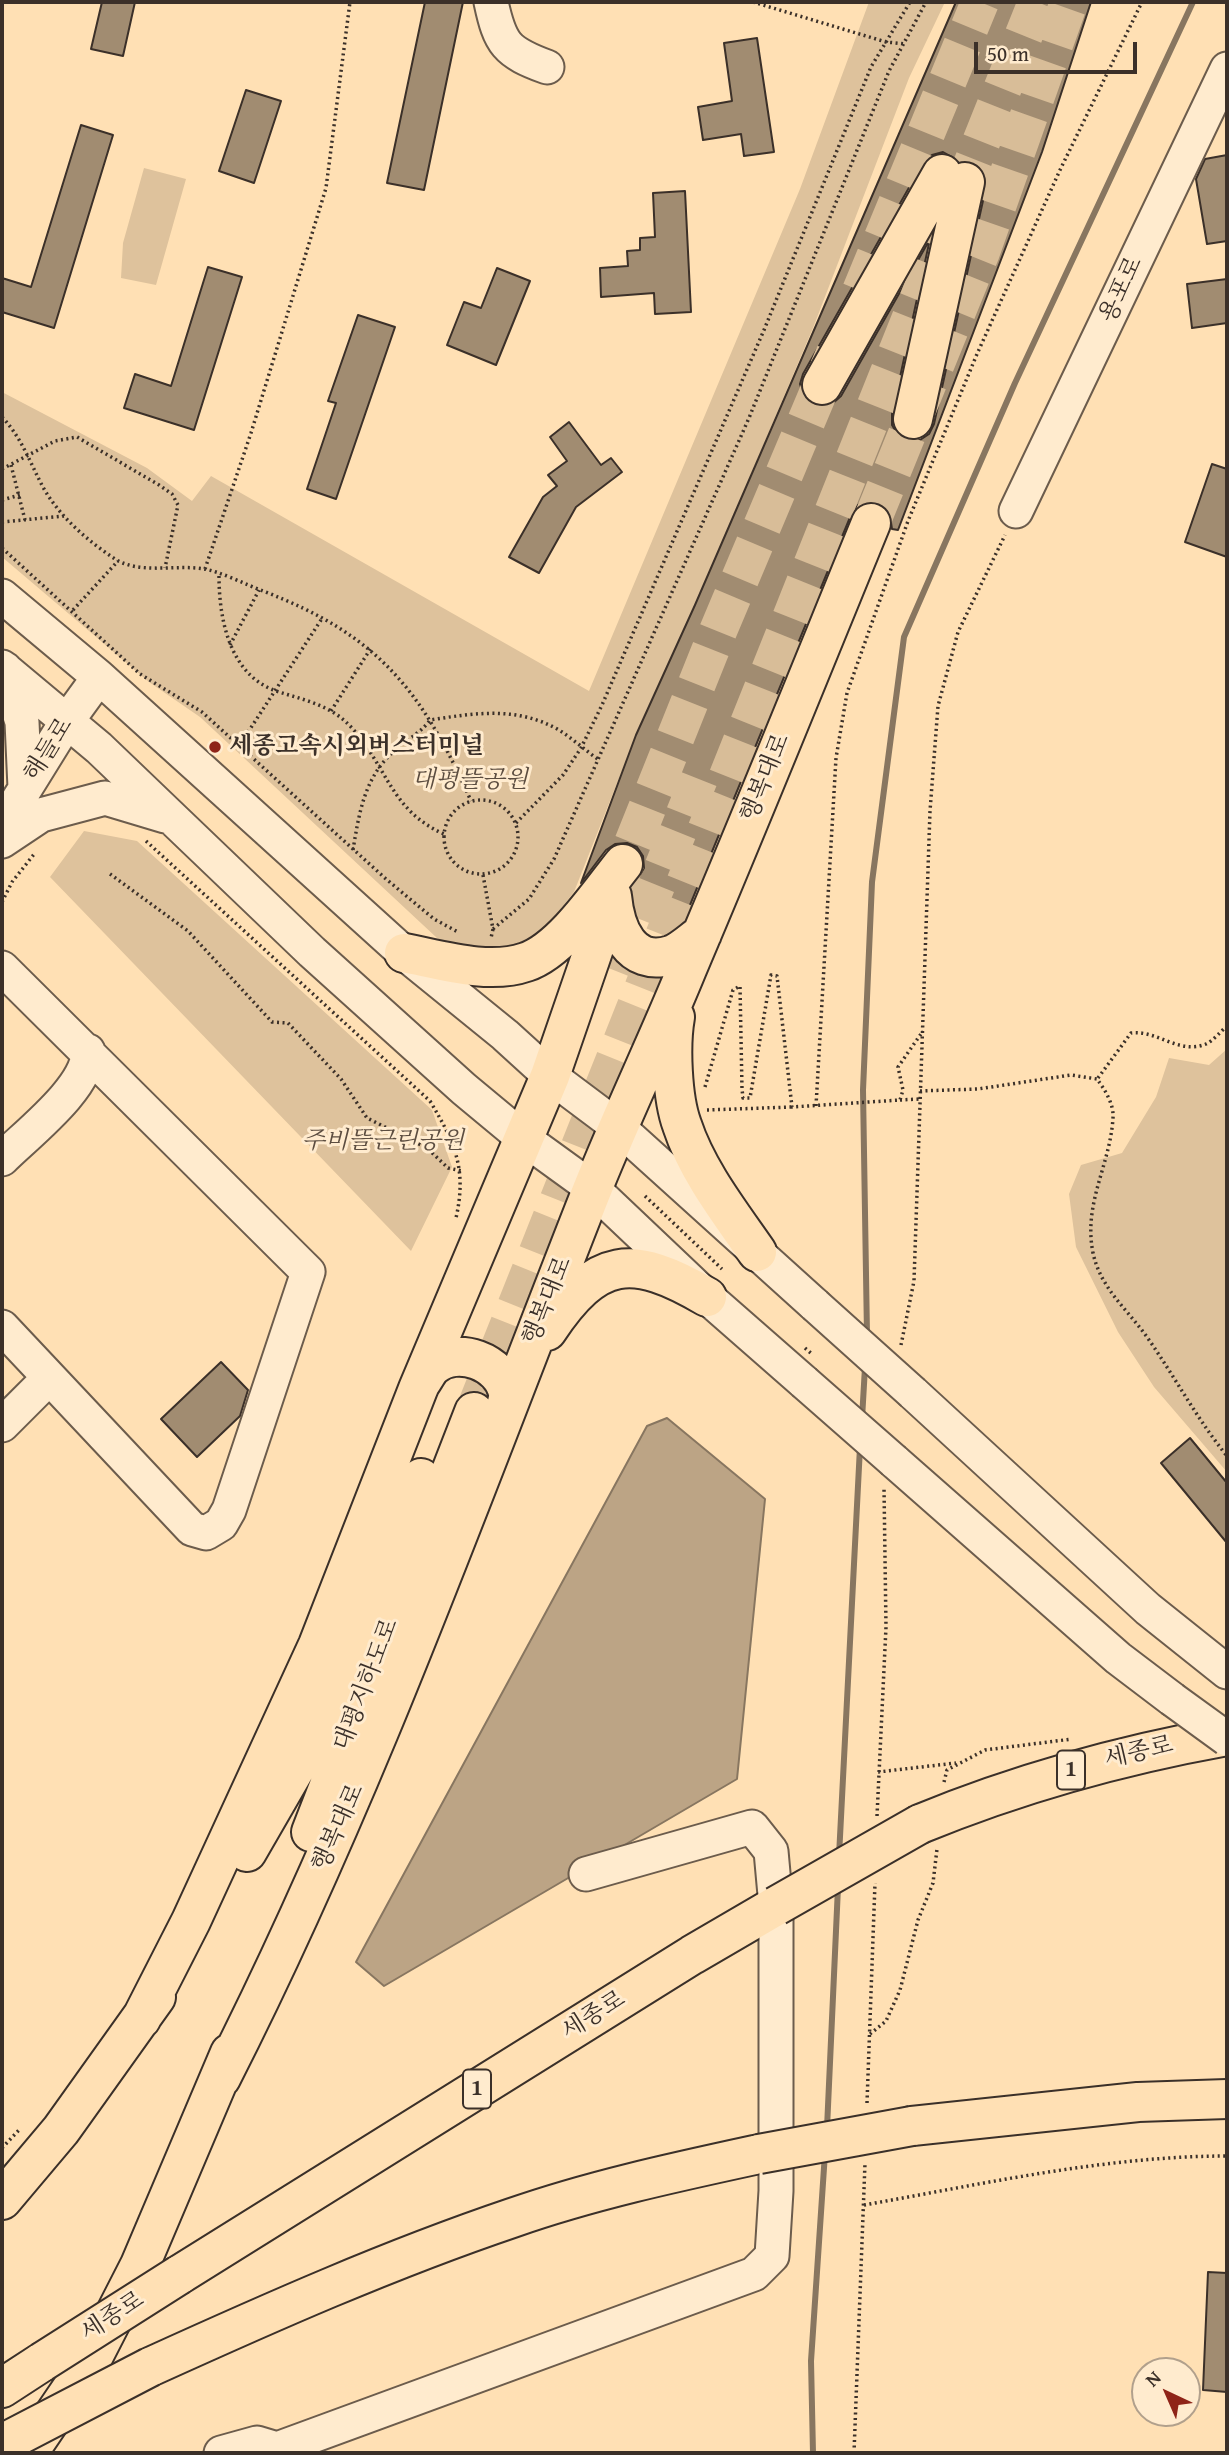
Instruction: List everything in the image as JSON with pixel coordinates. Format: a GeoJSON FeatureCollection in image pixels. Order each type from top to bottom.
{"type":"FeatureCollection","features":[{"type":"Feature","properties":{"kind":"highway"},"geometry":{"type":"LineString","coordinates":[[822,385],[953,178],[913,419]]}},
{"type":"Feature","properties":{"kind":"highway","name":"행복대로"},"geometry":{"type":"LineString","coordinates":[[487,1402],[592,1188],[702,934],[871,523]]}},
{"type":"Feature","properties":{"kind":"highway"},"geometry":{"type":"LineString","coordinates":[[617,880],[620,936],[634,949],[646,954],[673,955],[702,934]]}},
{"type":"Feature","properties":{"kind":"highway"},"geometry":{"type":"LineString","coordinates":[[404,953],[467,965],[525,963],[543,954],[617,880]]}},
{"type":"Feature","properties":{"kind":"highway"},"geometry":{"type":"LineString","coordinates":[[2,2177],[44,2126],[141,2020],[191,1921],[318,1645],[418,1389],[550,1076],[617,880]]}},
{"type":"Feature","properties":{"kind":"highway"},"geometry":{"type":"LineString","coordinates":[[681,984],[672,1031],[681,1125],[715,1189],[757,1252]]}},
{"type":"Feature","properties":{"kind":"highway"},"geometry":{"type":"LineString","coordinates":[[487,1402],[562,1309],[590,1282],[619,1266],[670,1275],[707,1297]]}},
{"type":"Feature","properties":{"kind":"highway"},"geometry":{"type":"LineString","coordinates":[[418,1389],[433,1366],[461,1356],[477,1359],[490,1367],[508,1394],[487,1402]]}},
{"type":"Feature","properties":{"kind":"highway","name":"대평지하도로"},"geometry":{"type":"LineString","coordinates":[[141,2020],[211,1916],[299,1762],[487,1402]]}},
{"type":"Feature","properties":{"kind":"highway","name":"대평지하도로"},"geometry":{"type":"LineString","coordinates":[[28,2453],[93,2357],[140,2265],[222,2078],[343,1745],[487,1402]]}},
{"type":"Feature","properties":{"kind":"highway","name":"세종로"},"geometry":{"type":"LineString","coordinates":[[2,2388],[692,1955],[776,1906],[929,1835],[988,1797],[1085,1766],[1227,1737]]}},
{"type":"Feature","properties":{"kind":"highway"},"geometry":{"type":"LineString","coordinates":[[2,2444],[150,2367],[384,2264],[515,2217],[653,2177],[912,2126],[1138,2102],[1227,2099]]}},
{"type":"Feature","properties":{"kind":"highway"},"geometry":{"type":"LineString","coordinates":[[990,2118],[1227,2122]]}},
{"type":"Feature","properties":{"kind":"highway"},"geometry":{"type":"LineString","coordinates":[[2,2200],[44,2126]]}},
{"type":"Feature","properties":{"kind":"street"},"geometry":{"type":"LineString","coordinates":[[491,2],[498,34],[515,55],[547,67]]}},
{"type":"Feature","properties":{"kind":"street","name":"용포로"},"geometry":{"type":"LineString","coordinates":[[1016,511],[1227,69]]}},
{"type":"Feature","properties":{"kind":"street"},"geometry":{"type":"LineString","coordinates":[[2,596],[99,677],[404,953],[505,1035],[550,1076],[618,1127],[1148,1609],[1227,1672]]}},
{"type":"Feature","properties":{"kind":"street"},"geometry":{"type":"LineString","coordinates":[[3,668],[67,720],[312,952],[523,1138],[592,1188],[707,1297],[1118,1658],[1227,1737]]}},
{"type":"Feature","properties":{"kind":"street"},"geometry":{"type":"LineString","coordinates":[[3,668],[22,722],[25,788]]}},
{"type":"Feature","properties":{"kind":"street","name":"해들로"},"geometry":{"type":"LineString","coordinates":[[2,826],[67,720],[99,677]]}},
{"type":"Feature","properties":{"kind":"street"},"geometry":{"type":"LineString","coordinates":[[2,841],[41,815],[105,798],[171,817]]}},
{"type":"Feature","properties":{"kind":"street"},"geometry":{"type":"LineString","coordinates":[[2,968],[308,1272],[229,1510],[221,1524],[206,1533],[192,1530],[2,1327]]}},
{"type":"Feature","properties":{"kind":"street"},"geometry":{"type":"LineString","coordinates":[[2,1159],[75,1087],[88,1062],[88,1051]]}},
{"type":"Feature","properties":{"kind":"street"},"geometry":{"type":"LineString","coordinates":[[2,1425],[49,1378]]}},
{"type":"Feature","properties":{"kind":"street"},"geometry":{"type":"LineString","coordinates":[[221,2453],[257,2443],[277,2449],[754,2274],[772,2256],[776,2190],[776,1906],[771,1851],[752,1827],[586,1874]]}},
{"type":"Feature","properties":{"kind":"path"},"geometry":{"type":"LineString","coordinates":[[205,569],[251,433],[326,188],[350,2]]}},
{"type":"Feature","properties":{"kind":"path"},"geometry":{"type":"LineString","coordinates":[[753,2],[886,43],[906,44]]}},
{"type":"Feature","properties":{"kind":"path"},"geometry":{"type":"LineString","coordinates":[[516,823],[563,775],[581,748],[754,355],[871,67],[909,2]]}},
{"type":"Feature","properties":{"kind":"path"},"geometry":{"type":"LineString","coordinates":[[493,929],[529,899],[554,859],[748,418],[889,71],[906,44],[926,2]]}},
{"type":"Feature","properties":{"kind":"path"},"geometry":{"type":"LineString","coordinates":[[816,1106],[836,758],[847,693],[908,521],[977,354],[1060,170],[1142,2]]}},
{"type":"Feature","properties":{"kind":"path"},"geometry":{"type":"LineString","coordinates":[[2,417],[20,438],[47,493],[64,516],[118,561],[164,569],[205,569],[323,617],[371,648],[399,678],[430,720],[471,801]]}},
{"type":"Feature","properties":{"kind":"path"},"geometry":{"type":"LineString","coordinates":[[2,469],[55,441],[76,437],[172,494],[178,505],[164,569]]}},
{"type":"Feature","properties":{"kind":"path"},"geometry":{"type":"LineString","coordinates":[[11,464],[25,520]]}},
{"type":"Feature","properties":{"kind":"path"},"geometry":{"type":"LineString","coordinates":[[2,500],[20,495]]}},
{"type":"Feature","properties":{"kind":"path"},"geometry":{"type":"LineString","coordinates":[[2,522],[64,516]]}},
{"type":"Feature","properties":{"kind":"path"},"geometry":{"type":"LineString","coordinates":[[2,548],[140,674],[202,712],[433,919],[469,938]]}},
{"type":"Feature","properties":{"kind":"path"},"geometry":{"type":"LineString","coordinates":[[73,610],[118,561]]}},
{"type":"Feature","properties":{"kind":"path"},"geometry":{"type":"LineString","coordinates":[[219,576],[219,609],[230,645],[247,670],[275,691],[315,703],[348,724],[380,765],[402,806],[415,818],[444,834]]}},
{"type":"Feature","properties":{"kind":"path"},"geometry":{"type":"LineString","coordinates":[[230,645],[259,590]]}},
{"type":"Feature","properties":{"kind":"path"},"geometry":{"type":"LineString","coordinates":[[239,746],[323,617]]}},
{"type":"Feature","properties":{"kind":"path"},"geometry":{"type":"LineString","coordinates":[[331,711],[371,648]]}},
{"type":"Feature","properties":{"kind":"path"},"geometry":{"type":"LineString","coordinates":[[353,850],[363,800],[380,765],[423,730],[430,720],[491,711],[514,714],[549,726],[599,760]]}},
{"type":"Feature","properties":{"kind":"path"},"geometry":{"type":"LineString","coordinates":[[481,800],[502,806],[516,823],[518,846],[505,866],[483,875],[462,869],[447,853],[444,834],[453,813],[471,801],[481,800]]}},
{"type":"Feature","properties":{"kind":"path"},"geometry":{"type":"LineString","coordinates":[[137,837],[149,842],[430,1101],[445,1126],[462,1171],[461,1198],[454,1228]]}},
{"type":"Feature","properties":{"kind":"path"},"geometry":{"type":"LineString","coordinates":[[2,902],[12,882],[42,844]]}},
{"type":"Feature","properties":{"kind":"path"},"geometry":{"type":"LineString","coordinates":[[110,874],[188,931],[272,1022],[288,1023],[341,1079],[367,1118],[427,1148],[447,1168],[462,1171]]}},
{"type":"Feature","properties":{"kind":"path"},"geometry":{"type":"LineString","coordinates":[[483,875],[493,929],[491,944],[500,942]]}},
{"type":"Feature","properties":{"kind":"path"},"geometry":{"type":"LineString","coordinates":[[702,1097],[727,1004],[734,986],[740,986],[742,1089],[743,1098],[750,1098],[771,975],[777,976],[792,1107]]}},
{"type":"Feature","properties":{"kind":"path"},"geometry":{"type":"LineString","coordinates":[[1097,1079],[1131,1033],[1146,1032],[1176,1046],[1206,1044],[1227,1026]]}},
{"type":"Feature","properties":{"kind":"path"},"geometry":{"type":"LineString","coordinates":[[900,1100],[903,1090],[898,1067],[924,1029]]}},
{"type":"Feature","properties":{"kind":"path"},"geometry":{"type":"LineString","coordinates":[[920,1091],[978,1089],[1071,1075],[1097,1079],[1107,1092],[1113,1116],[1089,1216],[1094,1255],[1109,1293],[1146,1336],[1227,1457]]}},
{"type":"Feature","properties":{"kind":"path"},"geometry":{"type":"LineString","coordinates":[[699,1110],[920,1099]]}},
{"type":"Feature","properties":{"kind":"path"},"geometry":{"type":"LineString","coordinates":[[878,1772],[961,1762]]}},
{"type":"Feature","properties":{"kind":"path"},"geometry":{"type":"LineString","coordinates":[[870,2034],[886,2021],[900,1990],[918,1920],[933,1883],[929,1835]]}},
{"type":"Feature","properties":{"kind":"path"},"geometry":{"type":"LineString","coordinates":[[2,2148],[44,2126]]}},
{"type":"Feature","properties":{"kind":"path"},"geometry":{"type":"LineString","coordinates":[[864,2206],[1100,2166],[1187,2156],[1227,2156]]}},
{"type":"Feature","properties":{"kind":"green space","name":"대평뜰공원"},"geometry":{"type":"Polygon","coordinates":[[[869,2],[945,2],[909,78],[813,328],[696,604],[642,720],[574,892],[534,943],[465,952],[437,938],[200,717],[149,682],[2,557],[2,392],[147,468],[192,501],[211,476],[589,691],[800,189],[869,2]]]}},
{"type":"Feature","properties":{"kind":"green space"},"geometry":{"type":"Polygon","coordinates":[[[144,168],[186,179],[156,285],[121,278],[123,243],[144,168]]]}},
{"type":"Feature","properties":{"kind":"green space","name":"주비뜰근린공원"},"geometry":{"type":"Polygon","coordinates":[[[84,831],[137,841],[432,1110],[452,1167],[411,1251],[50,877],[84,831]]]}},
{"type":"Feature","properties":{"kind":"green space"},"geometry":{"type":"Polygon","coordinates":[[[1227,1049],[1227,1472],[1154,1387],[1118,1332],[1076,1247],[1069,1194],[1081,1165],[1122,1153],[1156,1097],[1169,1058],[1209,1065],[1227,1049]]]}},
{"type":"Feature","properties":{"kind":"shaded area"},"geometry":{"type":"Polygon","coordinates":[[[667,1418],[765,1499],[737,1779],[384,1986],[356,1962],[647,1426],[667,1418]]]}},
{"type":"Feature","properties":{"kind":"building"},"geometry":{"type":"Polygon","coordinates":[[[102,2],[135,2],[123,56],[91,49],[102,2]]]}},
{"type":"Feature","properties":{"kind":"building"},"geometry":{"type":"Polygon","coordinates":[[[425,2],[463,2],[424,190],[387,183],[425,2]]]}},
{"type":"Feature","properties":{"kind":"building"},"geometry":{"type":"Polygon","coordinates":[[[956,2],[1091,2],[1042,152],[898,530],[892,529],[889,510],[879,503],[869,501],[858,505],[851,515],[680,924],[635,905],[632,888],[644,868],[643,856],[637,847],[627,843],[615,844],[606,850],[581,883],[636,735],[956,2]],[[943,152],[932,155],[923,163],[803,374],[800,384],[804,397],[812,404],[823,407],[832,404],[841,396],[930,239],[892,414],[892,425],[898,435],[909,440],[920,440],[929,434],[934,424],[986,187],[986,175],[979,165],[970,161],[959,161],[943,152]]]}},
{"type":"Feature","properties":{"kind":"building"},"geometry":{"type":"Polygon","coordinates":[[[757,38],[774,152],[744,156],[741,134],[703,140],[698,107],[732,101],[724,43],[757,38]]]}},
{"type":"Feature","properties":{"kind":"building"},"geometry":{"type":"Polygon","coordinates":[[[246,90],[281,101],[254,183],[219,171],[246,90]]]}},
{"type":"Feature","properties":{"kind":"building"},"geometry":{"type":"Polygon","coordinates":[[[81,125],[113,135],[54,328],[2,312],[2,278],[31,287],[81,125]]]}},
{"type":"Feature","properties":{"kind":"building"},"geometry":{"type":"Polygon","coordinates":[[[1227,155],[1227,241],[1207,244],[1196,179],[1205,159],[1227,155]]]}},
{"type":"Feature","properties":{"kind":"building"},"geometry":{"type":"Polygon","coordinates":[[[685,191],[691,312],[655,314],[654,293],[601,297],[600,268],[628,266],[627,251],[640,250],[640,238],[655,237],[653,193],[685,191]]]}},
{"type":"Feature","properties":{"kind":"building"},"geometry":{"type":"Polygon","coordinates":[[[208,267],[242,277],[194,430],[124,408],[135,374],[171,386],[208,267]]]}},
{"type":"Feature","properties":{"kind":"building"},"geometry":{"type":"Polygon","coordinates":[[[497,268],[530,281],[496,365],[447,345],[464,302],[481,308],[497,268]]]}},
{"type":"Feature","properties":{"kind":"building"},"geometry":{"type":"Polygon","coordinates":[[[1227,279],[1227,323],[1192,328],[1187,284],[1227,279]]]}},
{"type":"Feature","properties":{"kind":"building"},"geometry":{"type":"Polygon","coordinates":[[[358,315],[395,327],[336,499],[307,489],[336,403],[328,401],[358,315]]]}},
{"type":"Feature","properties":{"kind":"building"},"geometry":{"type":"Polygon","coordinates":[[[569,422],[601,465],[611,458],[622,472],[576,507],[539,573],[509,557],[543,497],[557,486],[548,475],[567,461],[550,437],[569,422]]]}},
{"type":"Feature","properties":{"kind":"building"},"geometry":{"type":"Polygon","coordinates":[[[1212,464],[1227,469],[1227,557],[1185,542],[1212,464]]]}},
{"type":"Feature","properties":{"kind":"building"},"geometry":{"type":"Polygon","coordinates":[[[221,1362],[248,1390],[240,1416],[197,1457],[161,1419],[221,1362]]]}},
{"type":"Feature","properties":{"kind":"building"},"geometry":{"type":"Polygon","coordinates":[[[1190,1438],[1227,1483],[1227,1543],[1161,1463],[1190,1438]]]}},
{"type":"Feature","properties":{"kind":"building"},"geometry":{"type":"Polygon","coordinates":[[[1208,2272],[1227,2273],[1227,2392],[1203,2390],[1208,2272]]]}},
{"type":"Feature","properties":{"kind":"waterway"},"geometry":{"type":"LineString","coordinates":[[867,1335],[863,1090],[872,882],[904,637],[1015,383],[1193,2]]}},
{"type":"Feature","properties":{"kind":"waterway"},"geometry":{"type":"LineString","coordinates":[[862,1419],[865,1367]]}},
{"type":"Feature","properties":{"kind":"waterway"},"geometry":{"type":"LineString","coordinates":[[839,1856],[860,1447]]}},
{"type":"Feature","properties":{"kind":"waterway"},"geometry":{"type":"LineString","coordinates":[[827,2128],[838,1887]]}},
{"type":"Feature","properties":{"kind":"waterway"},"geometry":{"type":"LineString","coordinates":[[813,2453],[811,2361],[825,2153]]}},
{"type":"Feature","properties":{"kind":"tunnel"},"geometry":{"type":"LineString","coordinates":[[861,291],[980,2]]}},
{"type":"Feature","properties":{"kind":"tunnel"},"geometry":{"type":"LineString","coordinates":[[474,1412],[1037,2]]}},
{"type":"Feature","properties":{"kind":"tunnel"},"geometry":{"type":"LineString","coordinates":[[871,523],[981,252],[1069,2]]}},
{"type":"Feature","properties":{"kind":"tunnel"},"geometry":{"type":"LineString","coordinates":[[612,896],[718,631],[835,353]]}},
{"type":"Feature","properties":{"kind":"tunnel"},"geometry":{"type":"LineString","coordinates":[[621,973],[700,776]]}},
{"type":"Feature","properties":{"kind":"place","name":"세종고속시외버스터미널"},"geometry":{"type":"Point","coordinates":[215,747]}}]}
